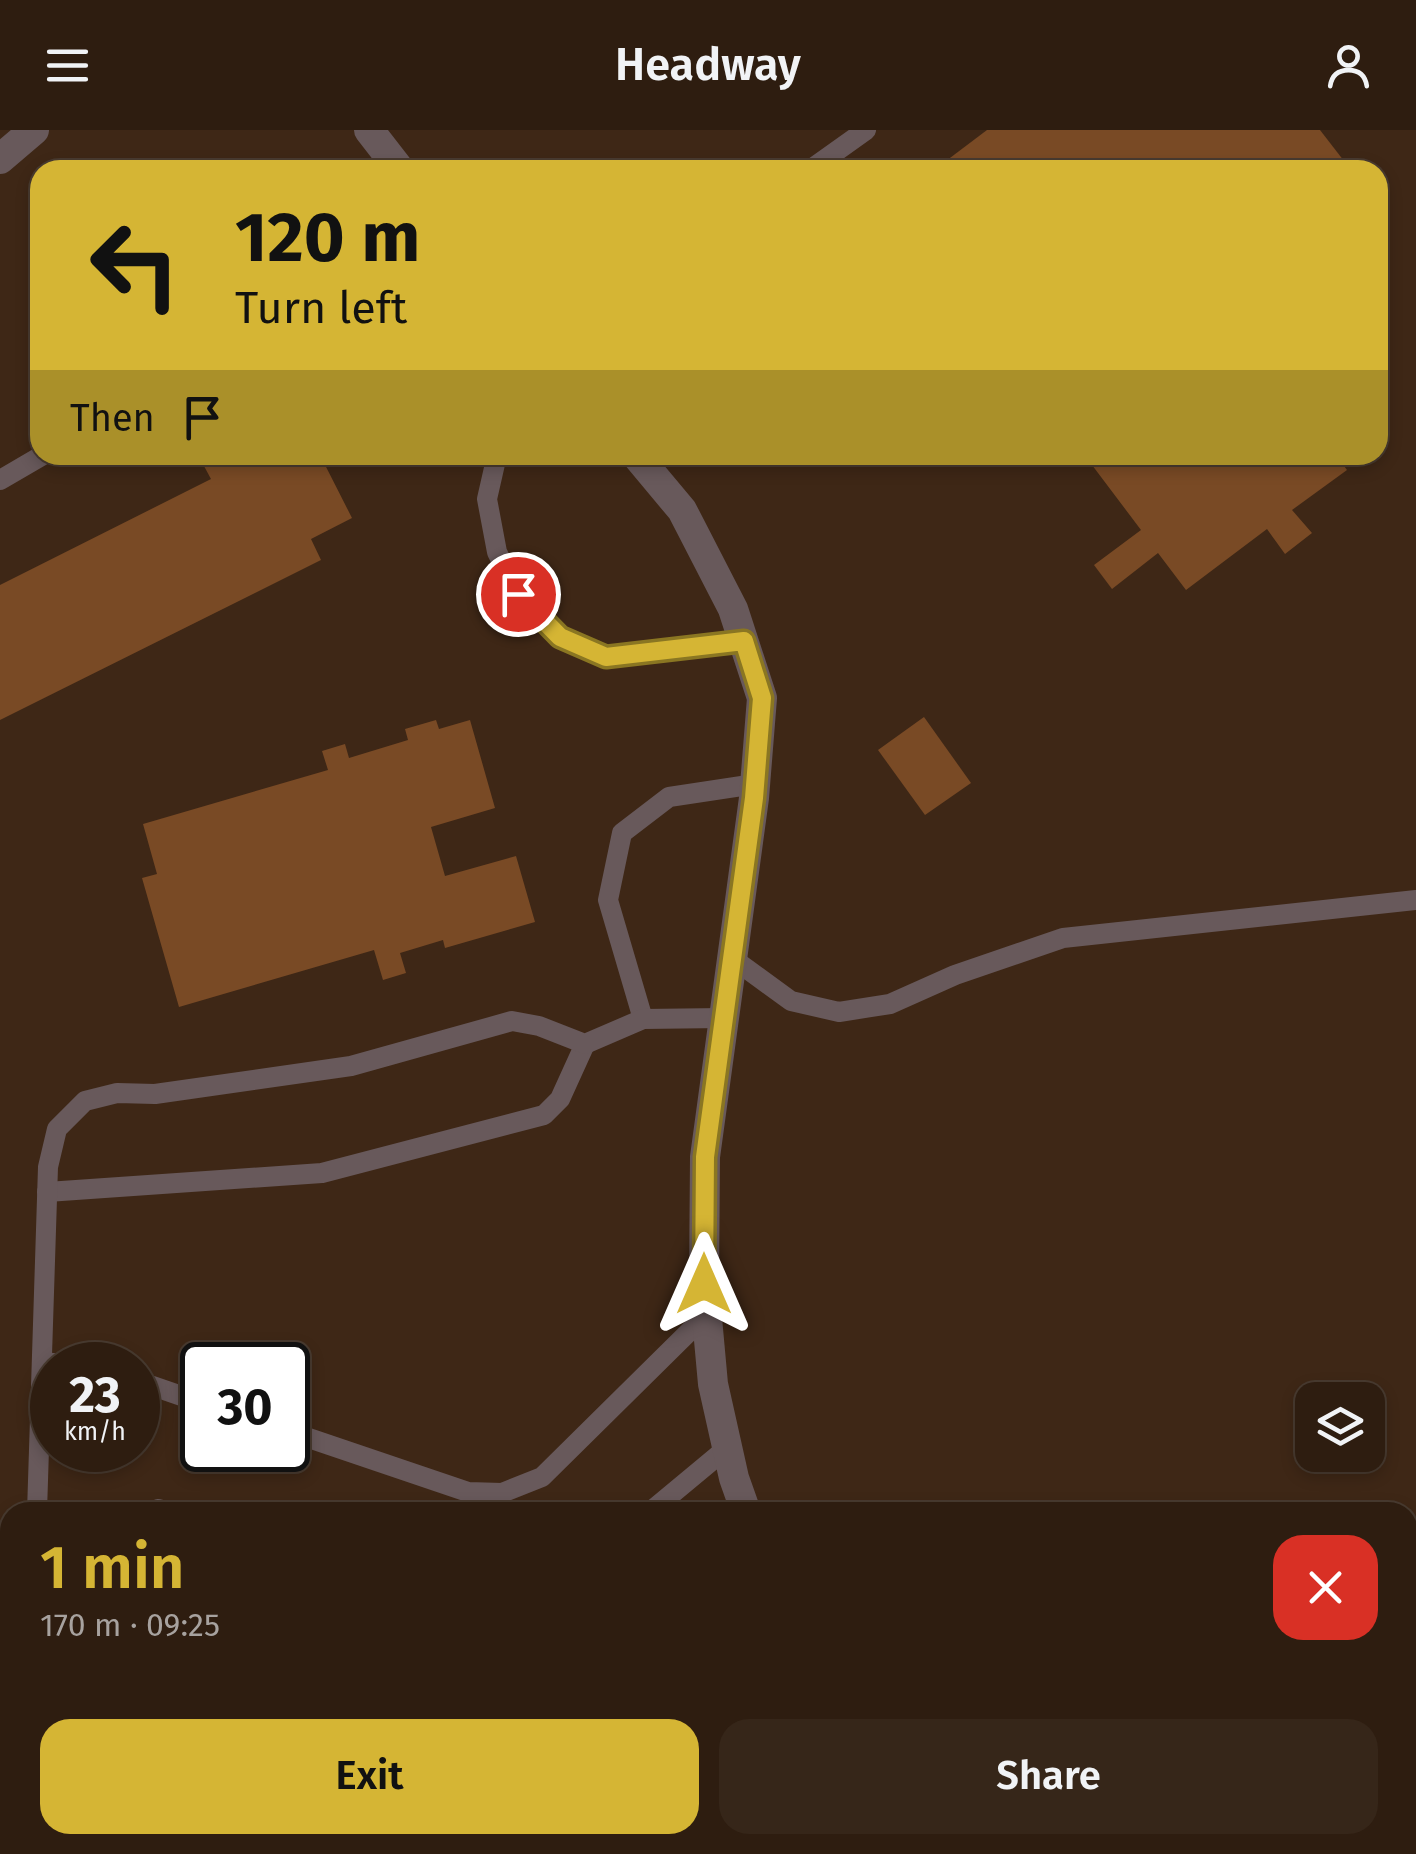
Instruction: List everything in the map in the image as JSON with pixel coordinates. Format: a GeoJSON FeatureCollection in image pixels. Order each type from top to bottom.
{"type":"FeatureCollection","features":[{"type":"Feature","properties":{"kind":"street"},"geometry":{"type":"LineString","coordinates":[[0,158],[34,130]]}},
{"type":"Feature","properties":{"kind":"street"},"geometry":{"type":"LineString","coordinates":[[369,130],[392,160]]}},
{"type":"Feature","properties":{"kind":"street"},"geometry":{"type":"LineString","coordinates":[[644,465],[682,510],[734,609],[762,698],[755,784],[705,1157],[707,1314],[713,1384],[743,1502]]}},
{"type":"Feature","properties":{"kind":"lane"},"geometry":{"type":"LineString","coordinates":[[824,160],[866,130]]}},
{"type":"Feature","properties":{"kind":"lane"},"geometry":{"type":"LineString","coordinates":[[0,480],[30,463]]}},
{"type":"Feature","properties":{"kind":"lane"},"geometry":{"type":"LineString","coordinates":[[494,465],[486,499],[497,552],[518,594],[560,637],[606,657],[744,641]]}},
{"type":"Feature","properties":{"kind":"lane"},"geometry":{"type":"LineString","coordinates":[[643,1020],[608,900],[622,834],[669,797],[755,784]]}},
{"type":"Feature","properties":{"kind":"lane"},"geometry":{"type":"LineString","coordinates":[[732,958],[791,1001],[840,1012],[890,1004],[955,975],[1064,938],[1416,900]]}},
{"type":"Feature","properties":{"kind":"lane"},"geometry":{"type":"LineString","coordinates":[[47,1192],[322,1173],[544,1115],[560,1099],[585,1044],[643,1020],[722,1018]]}},
{"type":"Feature","properties":{"kind":"lane"},"geometry":{"type":"LineString","coordinates":[[43,1342],[48,1167],[56,1129],[85,1101],[117,1093],[154,1094],[351,1066],[512,1021],[540,1026],[585,1044]]}},
{"type":"Feature","properties":{"kind":"lane"},"geometry":{"type":"LineString","coordinates":[[310,1439],[468,1492],[502,1493],[542,1477],[707,1314]]}},
{"type":"Feature","properties":{"kind":"lane"},"geometry":{"type":"LineString","coordinates":[[662,1502],[727,1448]]}},
{"type":"Feature","properties":{"kind":"lane"},"geometry":{"type":"LineString","coordinates":[[37,1502],[38,1472]]}},
{"type":"Feature","properties":{"kind":"building"},"geometry":{"type":"Polygon","coordinates":[[[987,130],[1320,130],[1343,160],[947,160],[987,130]]]}},
{"type":"Feature","properties":{"kind":"building"},"geometry":{"type":"Polygon","coordinates":[[[203,465],[325,465],[352,518],[311,539],[321,560],[0,720],[0,585],[211,479],[203,465]]]}},
{"type":"Feature","properties":{"kind":"building"},"geometry":{"type":"Polygon","coordinates":[[[1092,465],[1343,465],[1347,470],[1292,510],[1312,533],[1285,554],[1267,529],[1186,590],[1158,553],[1112,589],[1094,565],[1141,530],[1092,465]]]}},
{"type":"Feature","properties":{"kind":"building"},"geometry":{"type":"Polygon","coordinates":[[[924,717],[971,783],[925,815],[878,750],[924,717]]]}},
{"type":"Feature","properties":{"kind":"building"},"geometry":{"type":"Polygon","coordinates":[[[436,720],[439,729],[470,720],[495,808],[431,827],[445,876],[516,856],[535,922],[445,948],[443,940],[400,953],[406,973],[383,980],[374,950],[179,1007],[142,878],[157,874],[143,824],[328,770],[322,751],[345,744],[349,758],[408,740],[405,729],[436,720]]]}},
{"type":"Feature","properties":{"kind":"route"},"geometry":{"type":"LineString","coordinates":[[518,594],[560,637],[606,657],[744,641],[762,698],[754,798],[705,1157],[704,1284]]}}]}
